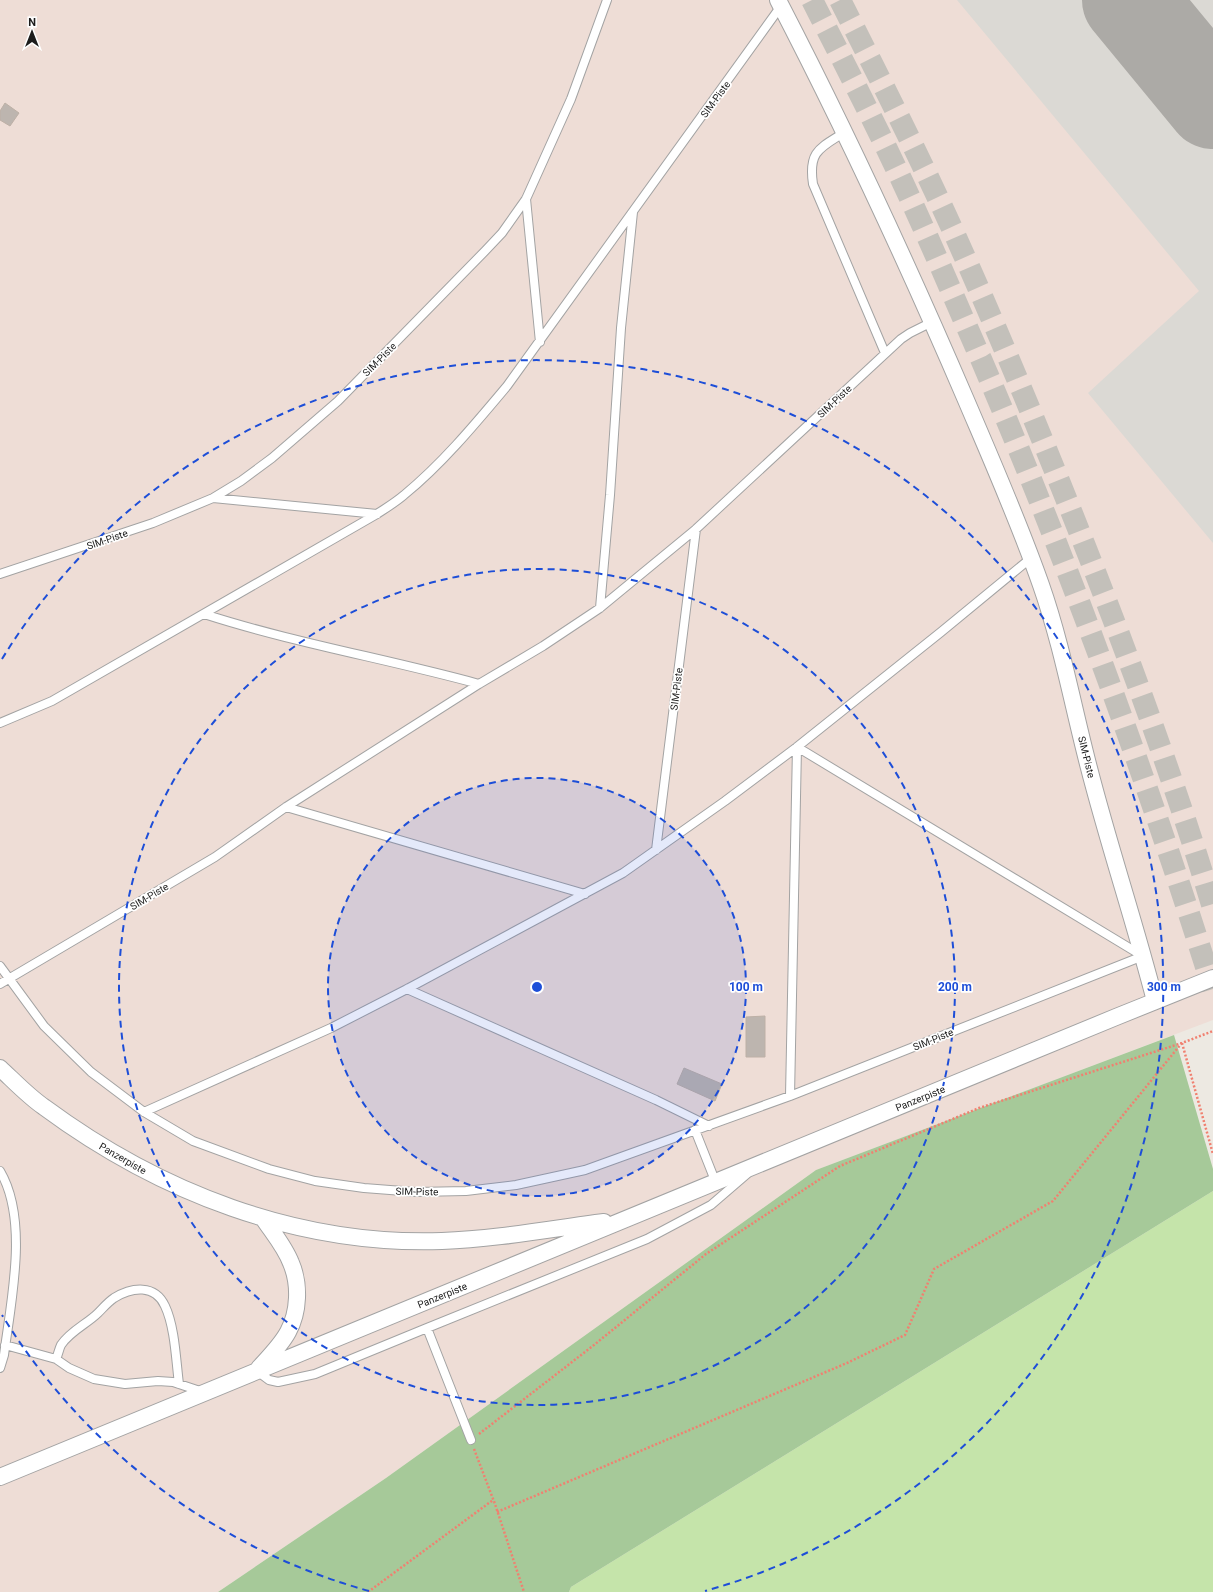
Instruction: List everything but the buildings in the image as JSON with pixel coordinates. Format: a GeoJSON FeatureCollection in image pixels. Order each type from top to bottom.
{"type":"FeatureCollection","features":[{"type":"Feature","properties":{"kind":"street","name":"SIM-Piste"},"geometry":{"type":"LineString","coordinates":[[780,3],[845,132],[932,322],[1031,558],[1058,641],[1089,767],[1144,956],[1155,1001]]}},
{"type":"Feature","properties":{"kind":"street","name":"Panzerpiste"},"geometry":{"type":"LineString","coordinates":[[0,1477],[1213,978]]}},
{"type":"Feature","properties":{"kind":"street","name":"Panzerpiste"},"geometry":{"type":"LineString","coordinates":[[0,1068],[43,1106],[103,1148],[147,1172],[207,1199],[263,1218],[333,1233],[384,1239],[441,1241],[505,1236],[627,1218]]}},
{"type":"Feature","properties":{"kind":"street","name":"Panzerpiste"},"geometry":{"type":"LineString","coordinates":[[257,1371],[277,1348],[288,1332],[296,1309],[297,1287],[292,1263],[263,1218]]}},
{"type":"Feature","properties":{"kind":"lane","name":"SIM-Piste"},"geometry":{"type":"LineString","coordinates":[[0,574],[153,523],[213,498],[254,472],[338,401],[502,233],[526,199],[571,99],[607,0]]}},
{"type":"Feature","properties":{"kind":"lane","name":"SIM-Piste"},"geometry":{"type":"LineString","coordinates":[[0,723],[52,701],[377,514],[405,494],[437,464],[507,386],[634,212],[780,3]]}},
{"type":"Feature","properties":{"kind":"lane"},"geometry":{"type":"LineString","coordinates":[[845,132],[820,148],[814,156],[811,170],[814,184],[885,353]]}},
{"type":"Feature","properties":{"kind":"lane","name":"SIM-Piste"},"geometry":{"type":"LineString","coordinates":[[526,199],[540,342]]}},
{"type":"Feature","properties":{"kind":"lane","name":"SIM-Piste"},"geometry":{"type":"LineString","coordinates":[[600,608],[621,328],[634,212]]}},
{"type":"Feature","properties":{"kind":"lane","name":"SIM-Piste"},"geometry":{"type":"LineString","coordinates":[[0,984],[215,857],[286,807],[480,684],[543,646],[600,608],[696,529],[885,353],[910,332],[932,322]]}},
{"type":"Feature","properties":{"kind":"lane","name":"SIM-Piste"},"geometry":{"type":"LineString","coordinates":[[213,498],[377,514]]}},
{"type":"Feature","properties":{"kind":"lane","name":"SIM-Piste"},"geometry":{"type":"LineString","coordinates":[[656,850],[696,529]]}},
{"type":"Feature","properties":{"kind":"lane"},"geometry":{"type":"LineString","coordinates":[[144,1112],[331,1028],[623,873],[725,801],[796,747],[941,632],[1031,558]]}},
{"type":"Feature","properties":{"kind":"lane"},"geometry":{"type":"LineString","coordinates":[[204,614],[252,629],[480,684]]}},
{"type":"Feature","properties":{"kind":"lane"},"geometry":{"type":"LineString","coordinates":[[796,747],[1144,956]]}},
{"type":"Feature","properties":{"kind":"lane"},"geometry":{"type":"LineString","coordinates":[[790,1096],[796,747]]}},
{"type":"Feature","properties":{"kind":"lane"},"geometry":{"type":"LineString","coordinates":[[286,807],[584,894]]}},
{"type":"Feature","properties":{"kind":"lane","name":"SIM-Piste"},"geometry":{"type":"LineString","coordinates":[[0,966],[44,1026],[91,1072],[144,1112],[192,1141],[269,1169],[316,1181],[364,1188],[416,1192],[466,1191],[516,1185],[557,1177],[599,1166],[790,1096],[1144,956]]}},
{"type":"Feature","properties":{"kind":"lane"},"geometry":{"type":"LineString","coordinates":[[407,989],[656,1100],[709,1126]]}},
{"type":"Feature","properties":{"kind":"lane"},"geometry":{"type":"LineString","coordinates":[[696,1130],[716,1182]]}},
{"type":"Feature","properties":{"kind":"lane"},"geometry":{"type":"LineString","coordinates":[[257,1371],[263,1377],[278,1382],[315,1374],[647,1239],[711,1205],[759,1164]]}},
{"type":"Feature","properties":{"kind":"lane"},"geometry":{"type":"LineString","coordinates":[[0,1170],[12,1197],[16,1231],[15,1269],[5,1345],[0,1368]]}},
{"type":"Feature","properties":{"kind":"lane"},"geometry":{"type":"LineString","coordinates":[[56,1359],[62,1345],[69,1336],[95,1316],[113,1299],[131,1290],[143,1288],[156,1294],[165,1306],[171,1324],[179,1384]]}},
{"type":"Feature","properties":{"kind":"lane"},"geometry":{"type":"LineString","coordinates":[[427,1328],[470,1440]]}},
{"type":"Feature","properties":{"kind":"lane"},"geometry":{"type":"LineString","coordinates":[[5,1345],[56,1359],[69,1368],[94,1379],[125,1384],[158,1381],[179,1384],[204,1393]]}},
{"type":"Feature","properties":{"kind":"path"},"geometry":{"type":"LineString","coordinates":[[524,1592],[493,1500],[470,1440],[594,1345],[706,1254],[840,1166],[979,1108],[1182,1043],[1213,1031]]}},
{"type":"Feature","properties":{"kind":"path"},"geometry":{"type":"LineString","coordinates":[[1182,1043],[1213,1154]]}},
{"type":"Feature","properties":{"kind":"path"},"geometry":{"type":"LineString","coordinates":[[497,1512],[847,1363],[905,1335],[934,1269],[1053,1201],[1182,1043]]}},
{"type":"Feature","properties":{"kind":"path"},"geometry":{"type":"LineString","coordinates":[[368,1592],[493,1500]]}},
{"type":"Feature","properties":{"kind":"shaded area"},"geometry":{"type":"Polygon","coordinates":[[[0,0],[1213,0],[1213,1020],[816,1170],[386,1478],[218,1592],[0,1592],[0,0]]]}},
{"type":"Feature","properties":{"kind":"shaded area"},"geometry":{"type":"Polygon","coordinates":[[[957,0],[1213,0],[1213,543],[1088,393],[1199,291],[957,0]]]}},
{"type":"Feature","properties":{"kind":"green space"},"geometry":{"type":"Polygon","coordinates":[[[1174,1035],[1213,1169],[1213,1191],[571,1587],[569,1592],[218,1592],[386,1478],[816,1170],[1174,1035]]]}},
{"type":"Feature","properties":{"kind":"green space"},"geometry":{"type":"Polygon","coordinates":[[[1213,1191],[1213,1592],[569,1592],[571,1587],[1213,1191]]]}},
{"type":"Feature","properties":{"kind":"runway"},"geometry":{"type":"LineString","coordinates":[[1129,0],[1213,102]]}},
{"type":"Feature","properties":{"kind":"tunnel"},"geometry":{"type":"LineString","coordinates":[[812,0],[870,114],[933,249],[981,359],[1045,514],[1105,671],[1161,829],[1213,989]]}},
{"type":"Feature","properties":{"kind":"tunnel"},"geometry":{"type":"LineString","coordinates":[[840,0],[937,196],[1031,412],[1125,649],[1186,821],[1213,908]]}}]}
